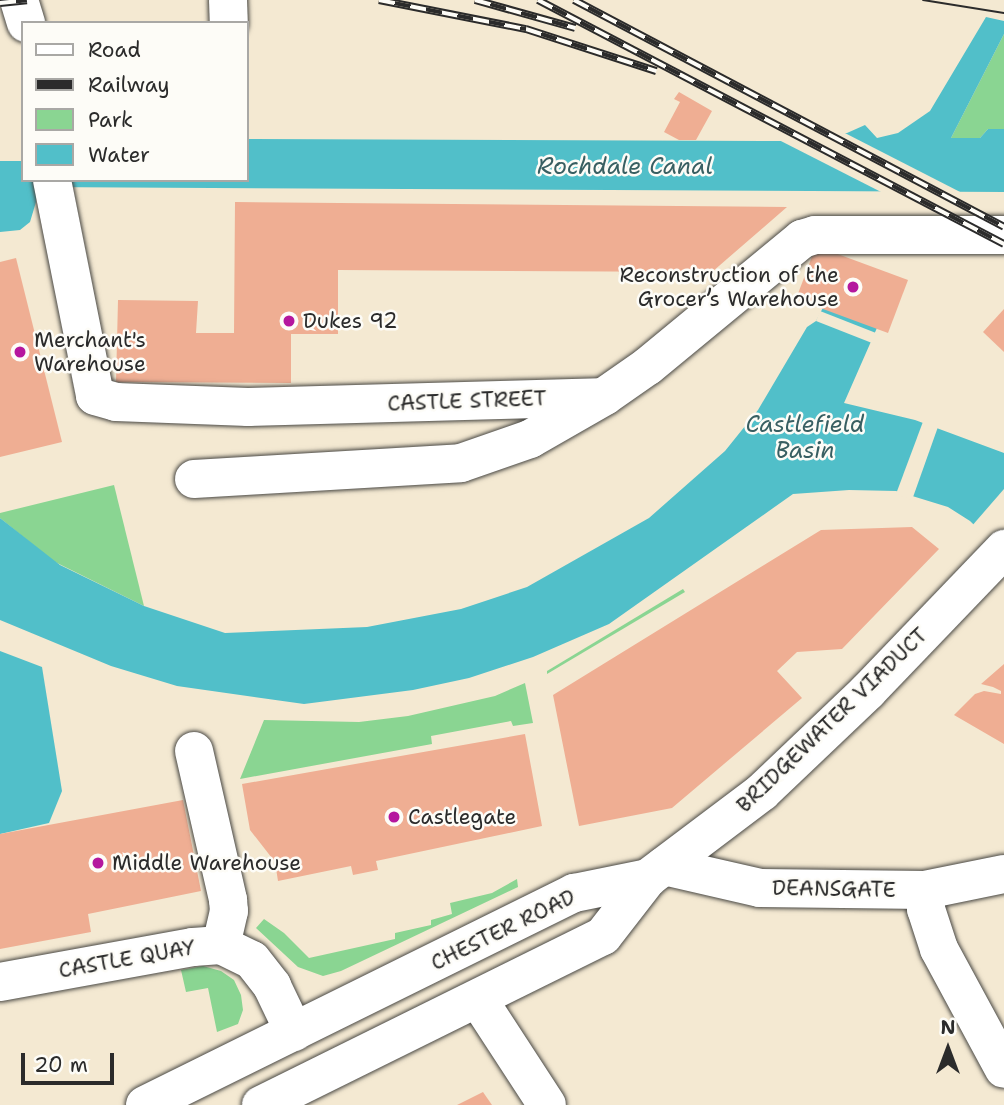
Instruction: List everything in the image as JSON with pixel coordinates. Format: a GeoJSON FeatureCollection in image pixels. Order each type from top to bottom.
{"type":"FeatureCollection","features":[{"type":"Feature","properties":{"kind":"street"},"geometry":{"type":"LineString","coordinates":[[19,0],[25,21]]}},
{"type":"Feature","properties":{"kind":"street"},"geometry":{"type":"LineString","coordinates":[[228,0],[229,21]]}},
{"type":"Feature","properties":{"kind":"street","name":"CASTLE STREET"},"geometry":{"type":"LineString","coordinates":[[54,192],[95,396],[116,402],[248,407],[605,396]]}},
{"type":"Feature","properties":{"kind":"street"},"geometry":{"type":"LineString","coordinates":[[194,479],[460,463],[530,439],[605,396],[648,366],[802,239],[816,235],[1004,235]]}},
{"type":"Feature","properties":{"kind":"street","name":"BRIDGEWATER VIADUCT"},"geometry":{"type":"LineString","coordinates":[[656,872],[762,792],[868,691],[1004,549]]}},
{"type":"Feature","properties":{"kind":"street"},"geometry":{"type":"LineString","coordinates":[[194,751],[228,900],[229,911],[221,945]]}},
{"type":"Feature","properties":{"kind":"street"},"geometry":{"type":"LineString","coordinates":[[261,1105],[603,936],[656,872]]}},
{"type":"Feature","properties":{"kind":"street","name":"DEANSGATE"},"geometry":{"type":"LineString","coordinates":[[656,872],[760,888],[925,890],[1004,874]]}},
{"type":"Feature","properties":{"kind":"street","name":"CHESTER ROAD"},"geometry":{"type":"LineString","coordinates":[[145,1105],[574,893],[656,872]]}},
{"type":"Feature","properties":{"kind":"street"},"geometry":{"type":"LineString","coordinates":[[925,890],[926,909],[939,949],[1004,1069]]}},
{"type":"Feature","properties":{"kind":"street","name":"CASTLE QUAY"},"geometry":{"type":"LineString","coordinates":[[0,982],[193,947],[221,945],[252,960],[272,986],[294,1032]]}},
{"type":"Feature","properties":{"kind":"street"},"geometry":{"type":"LineString","coordinates":[[478,999],[547,1105]]}},
{"type":"Feature","properties":{"kind":"green space"},"geometry":{"type":"Polygon","coordinates":[[[1004,34],[1004,129],[988,129],[980,138],[951,138],[1004,34]]]}},
{"type":"Feature","properties":{"kind":"green space"},"geometry":{"type":"Polygon","coordinates":[[[114,485],[144,606],[53,561],[0,518],[0,513],[114,485]]]}},
{"type":"Feature","properties":{"kind":"green space"},"geometry":{"type":"Polygon","coordinates":[[[683,589],[685,592],[547,674],[547,671],[683,589]]]}},
{"type":"Feature","properties":{"kind":"green space"},"geometry":{"type":"Polygon","coordinates":[[[525,683],[533,723],[513,726],[511,721],[431,736],[432,744],[240,779],[264,720],[359,722],[408,716],[495,696],[525,683]]]}},
{"type":"Feature","properties":{"kind":"green space"},"geometry":{"type":"Polygon","coordinates":[[[517,879],[518,887],[341,971],[323,976],[298,967],[256,928],[264,919],[284,933],[309,958],[395,939],[395,933],[431,925],[431,920],[452,914],[450,903],[492,893],[517,879]]]}},
{"type":"Feature","properties":{"kind":"green space"},"geometry":{"type":"Polygon","coordinates":[[[203,966],[221,971],[234,980],[241,995],[243,1010],[238,1024],[217,1032],[208,988],[186,992],[181,970],[203,966]]]}},
{"type":"Feature","properties":{"kind":"water","name":"Rochdale Canal"},"geometry":{"type":"Polygon","coordinates":[[[986,17],[1004,21],[1004,34],[951,138],[980,138],[988,129],[1004,129],[1004,192],[36,187],[36,202],[30,222],[20,230],[0,232],[0,161],[21,161],[21,182],[248,182],[248,139],[792,141],[847,133],[865,125],[877,138],[898,133],[930,111],[986,17]]]}},
{"type":"Feature","properties":{"kind":"water","name":"Castlefield Basin"},"geometry":{"type":"Polygon","coordinates":[[[828,298],[880,321],[844,403],[915,420],[1004,453],[1004,554],[970,521],[948,507],[896,491],[849,490],[793,494],[609,624],[533,657],[469,678],[413,690],[304,704],[177,686],[111,666],[0,620],[0,518],[60,565],[144,606],[225,633],[367,627],[461,609],[527,587],[649,518],[725,451],[758,410],[807,327],[816,321],[828,298]]]}},
{"type":"Feature","properties":{"kind":"water"},"geometry":{"type":"Polygon","coordinates":[[[0,651],[42,667],[62,791],[49,823],[0,834],[0,651]]]}},
{"type":"Feature","properties":{"kind":"pier"},"geometry":{"type":"Polygon","coordinates":[[[839,130],[966,195],[887,195],[773,137],[839,130]]]}},
{"type":"Feature","properties":{"kind":"pier"},"geometry":{"type":"Polygon","coordinates":[[[820,311],[876,333],[872,343],[816,321],[820,311]]]}},
{"type":"Feature","properties":{"kind":"pier"},"geometry":{"type":"Polygon","coordinates":[[[924,419],[939,424],[912,500],[896,494],[924,419]]]}},
{"type":"Feature","properties":{"kind":"pier"},"geometry":{"type":"Polygon","coordinates":[[[1004,489],[1004,558],[971,527],[1004,489]]]}},
{"type":"Feature","properties":{"kind":"building"},"geometry":{"type":"Polygon","coordinates":[[[679,92],[712,111],[696,140],[679,140],[664,132],[680,102],[674,99],[679,92]]]}},
{"type":"Feature","properties":{"kind":"building"},"geometry":{"type":"Polygon","coordinates":[[[235,202],[787,207],[712,272],[338,270],[338,334],[291,334],[291,383],[116,382],[118,300],[198,301],[196,333],[234,333],[235,202]]]}},
{"type":"Feature","properties":{"kind":"building","name":"Reconstruction of the Grocer’s Warehouse"},"geometry":{"type":"Polygon","coordinates":[[[816,246],[908,280],[888,333],[796,299],[816,246]]]}},
{"type":"Feature","properties":{"kind":"building","name":"Merchant's Warehouse"},"geometry":{"type":"Polygon","coordinates":[[[16,258],[62,442],[0,457],[0,262],[16,258]]]}},
{"type":"Feature","properties":{"kind":"building"},"geometry":{"type":"Polygon","coordinates":[[[1004,309],[1004,352],[983,332],[1004,309]]]}},
{"type":"Feature","properties":{"kind":"building"},"geometry":{"type":"Polygon","coordinates":[[[912,527],[939,549],[842,649],[797,652],[777,671],[802,698],[672,808],[579,826],[553,695],[821,530],[912,527]]]}},
{"type":"Feature","properties":{"kind":"building"},"geometry":{"type":"Polygon","coordinates":[[[1004,664],[1004,744],[954,715],[975,694],[984,691],[1001,694],[1001,691],[993,687],[981,684],[1004,664]]]}},
{"type":"Feature","properties":{"kind":"building","name":"Castlegate"},"geometry":{"type":"Polygon","coordinates":[[[525,734],[542,826],[376,861],[378,870],[353,875],[351,866],[278,881],[275,862],[250,830],[242,784],[525,734]]]}},
{"type":"Feature","properties":{"kind":"building","name":"Middle Warehouse"},"geometry":{"type":"Polygon","coordinates":[[[183,800],[201,891],[88,914],[91,932],[0,949],[0,834],[183,800]]]}},
{"type":"Feature","properties":{"kind":"building"},"geometry":{"type":"Polygon","coordinates":[[[483,1092],[492,1105],[457,1105],[483,1092]]]}},
{"type":"Feature","properties":{"kind":"tram line"},"geometry":{"type":"LineString","coordinates":[[923,0],[1004,13]]}},
{"type":"Feature","properties":{"kind":"railway"},"geometry":{"type":"LineString","coordinates":[[0,3],[27,0]]}},
{"type":"Feature","properties":{"kind":"railway"},"geometry":{"type":"LineString","coordinates":[[379,0],[526,29],[656,71]]}},
{"type":"Feature","properties":{"kind":"railway"},"geometry":{"type":"LineString","coordinates":[[475,0],[575,28]]}},
{"type":"Feature","properties":{"kind":"railway"},"geometry":{"type":"LineString","coordinates":[[538,0],[1004,244]]}},
{"type":"Feature","properties":{"kind":"railway"},"geometry":{"type":"LineString","coordinates":[[574,0],[1004,227]]}},
{"type":"Feature","properties":{"kind":"place","name":"Reconstruction of the Grocer’s Warehouse"},"geometry":{"type":"Point","coordinates":[853,287]}},
{"type":"Feature","properties":{"kind":"place","name":"Dukes 92"},"geometry":{"type":"Point","coordinates":[289,321]}},
{"type":"Feature","properties":{"kind":"place","name":"Merchant's Warehouse"},"geometry":{"type":"Point","coordinates":[20,352]}},
{"type":"Feature","properties":{"kind":"place","name":"Castlegate"},"geometry":{"type":"Point","coordinates":[394,817]}},
{"type":"Feature","properties":{"kind":"place","name":"Middle Warehouse"},"geometry":{"type":"Point","coordinates":[98,863]}}]}
